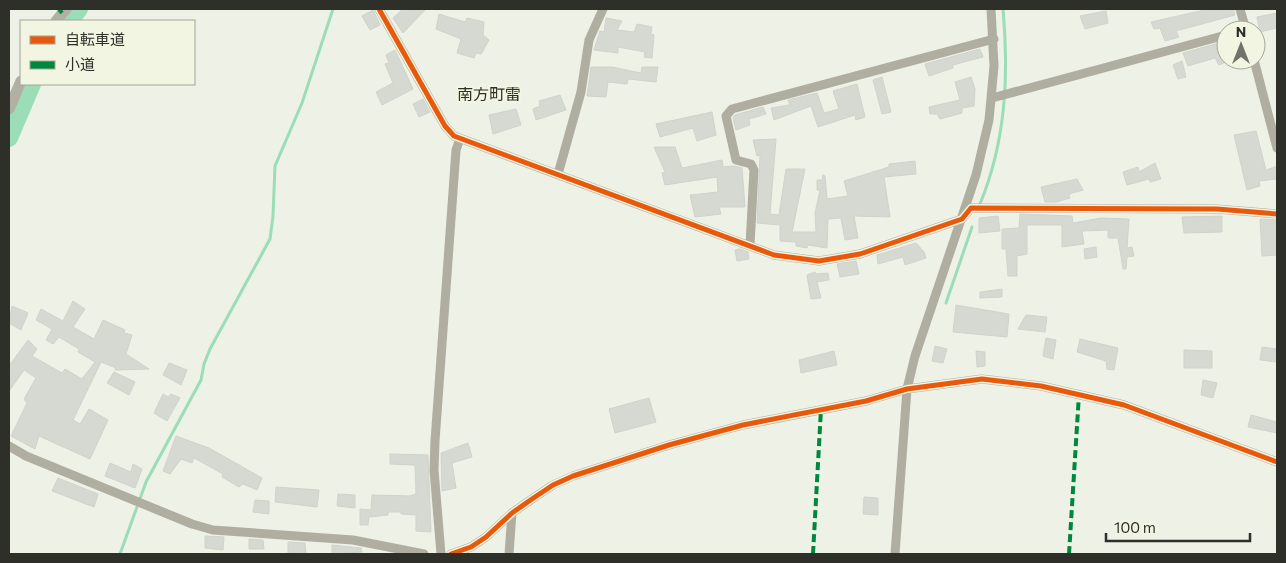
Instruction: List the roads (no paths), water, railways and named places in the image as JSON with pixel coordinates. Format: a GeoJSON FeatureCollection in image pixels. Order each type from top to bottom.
{"type":"FeatureCollection","features":[{"type":"Feature","properties":{"kind":"main road"},"geometry":{"type":"LineString","coordinates":[[57,20],[66,9]]}},
{"type":"Feature","properties":{"kind":"main road"},"geometry":{"type":"LineString","coordinates":[[9,109],[20,83]]}},
{"type":"Feature","properties":{"kind":"street"},"geometry":{"type":"LineString","coordinates":[[380,9],[450,133],[460,139],[774,254],[819,261],[860,254],[962,219],[971,208],[1217,209],[1277,214]]}},
{"type":"Feature","properties":{"kind":"street"},"geometry":{"type":"LineString","coordinates":[[558,174],[581,92],[589,40],[603,9]]}},
{"type":"Feature","properties":{"kind":"street"},"geometry":{"type":"LineString","coordinates":[[895,554],[907,389],[915,356],[962,219],[1001,96],[991,9]]}},
{"type":"Feature","properties":{"kind":"street"},"geometry":{"type":"LineString","coordinates":[[1001,96],[1216,38]]}},
{"type":"Feature","properties":{"kind":"street"},"geometry":{"type":"LineString","coordinates":[[750,245],[754,170],[750,164],[736,160],[726,116],[732,109],[994,39]]}},
{"type":"Feature","properties":{"kind":"street"},"geometry":{"type":"LineString","coordinates":[[1257,70],[1277,148]]}},
{"type":"Feature","properties":{"kind":"street"},"geometry":{"type":"LineString","coordinates":[[441,554],[434,470],[435,441],[456,150],[460,139]]}},
{"type":"Feature","properties":{"kind":"street"},"geometry":{"type":"LineString","coordinates":[[451,554],[471,547],[486,537],[512,513],[553,485],[573,476],[661,448],[743,426],[866,401],[907,389],[982,379],[1041,386],[1124,405],[1277,462]]}},
{"type":"Feature","properties":{"kind":"street"},"geometry":{"type":"LineString","coordinates":[[9,446],[26,456],[192,524],[214,530],[353,540],[424,554]]}},
{"type":"Feature","properties":{"kind":"street"},"geometry":{"type":"LineString","coordinates":[[509,554],[512,513]]}},
{"type":"Feature","properties":{"kind":"waterway"},"geometry":{"type":"LineString","coordinates":[[70,20],[79,9]]}},
{"type":"Feature","properties":{"kind":"waterway"},"geometry":{"type":"LineString","coordinates":[[120,554],[146,482],[201,380],[204,364],[210,349],[270,239],[275,166],[302,103],[333,9]]}},
{"type":"Feature","properties":{"kind":"waterway"},"geometry":{"type":"LineString","coordinates":[[980,204],[989,180],[1004,108],[1006,58],[1003,9]]}},
{"type":"Feature","properties":{"kind":"waterway"},"geometry":{"type":"LineString","coordinates":[[9,138],[32,85]]}},
{"type":"Feature","properties":{"kind":"waterway"},"geometry":{"type":"LineString","coordinates":[[946,303],[972,227]]}},
{"type":"Feature","properties":{"kind":"district","name":"南方町雷"},"geometry":{"type":"Point","coordinates":[489,94]}}]}
